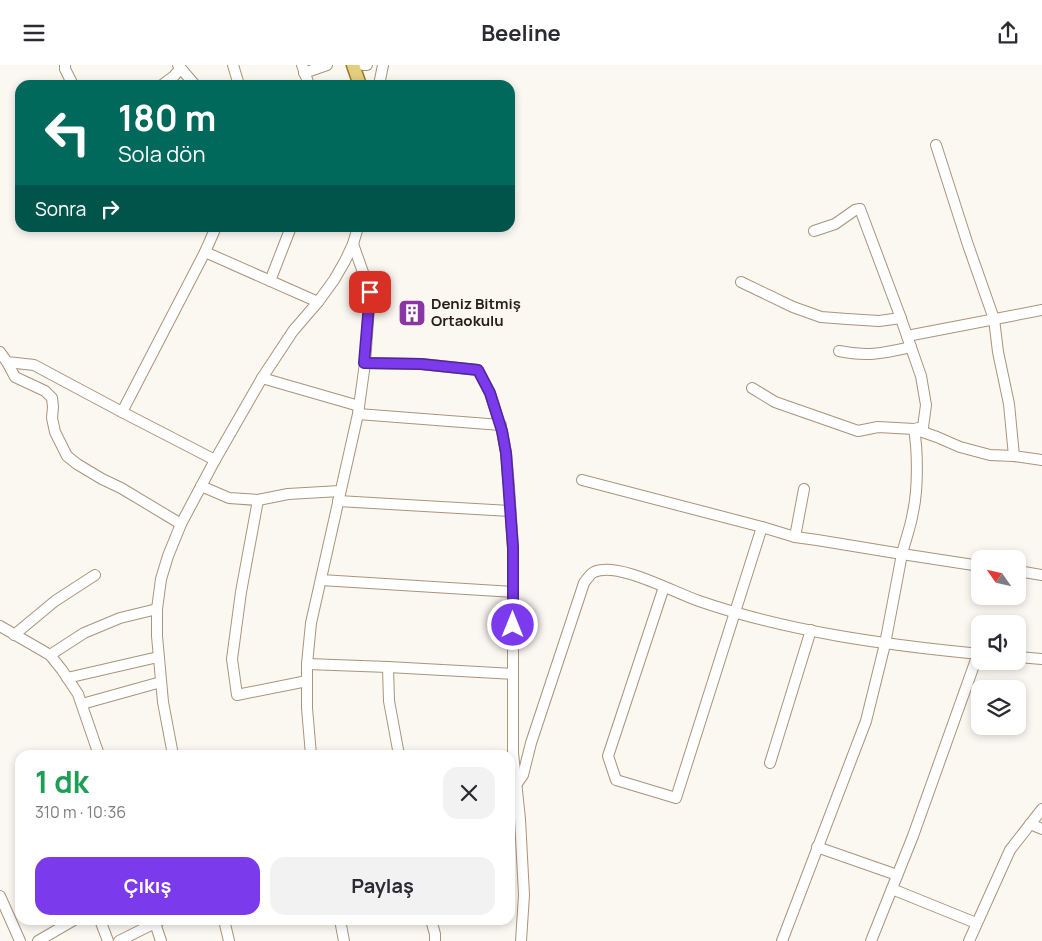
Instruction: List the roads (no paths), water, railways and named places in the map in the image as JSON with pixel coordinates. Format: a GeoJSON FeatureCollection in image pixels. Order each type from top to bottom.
{"type":"FeatureCollection","features":[{"type":"Feature","properties":{"kind":"main road"},"geometry":{"type":"LineString","coordinates":[[353,65],[358,80]]}},
{"type":"Feature","properties":{"kind":"street"},"geometry":{"type":"LineString","coordinates":[[65,65],[70,80]]}},
{"type":"Feature","properties":{"kind":"street"},"geometry":{"type":"LineString","coordinates":[[233,65],[237,80]]}},
{"type":"Feature","properties":{"kind":"street"},"geometry":{"type":"LineString","coordinates":[[303,69],[327,65]]}},
{"type":"Feature","properties":{"kind":"street"},"geometry":{"type":"LineString","coordinates":[[380,80],[383,65]]}},
{"type":"Feature","properties":{"kind":"street"},"geometry":{"type":"LineString","coordinates":[[169,80],[174,76],[179,67],[191,80]]}},
{"type":"Feature","properties":{"kind":"street"},"geometry":{"type":"LineString","coordinates":[[936,145],[994,319],[998,352],[1009,403],[1014,457]]}},
{"type":"Feature","properties":{"kind":"street"},"geometry":{"type":"LineString","coordinates":[[752,388],[775,402],[858,431],[878,427],[914,429],[923,427],[926,405],[921,376],[860,209],[855,210],[835,224],[814,231]]}},
{"type":"Feature","properties":{"kind":"street"},"geometry":{"type":"LineString","coordinates":[[122,413],[214,232]]}},
{"type":"Feature","properties":{"kind":"street"},"geometry":{"type":"LineString","coordinates":[[270,281],[290,232]]}},
{"type":"Feature","properties":{"kind":"street"},"geometry":{"type":"LineString","coordinates":[[172,750],[163,702],[158,657],[157,609],[161,579],[168,556],[214,460],[292,331],[318,302],[334,280],[353,244],[356,232]]}},
{"type":"Feature","properties":{"kind":"street"},"geometry":{"type":"LineString","coordinates":[[311,750],[307,708],[307,664],[312,623],[358,410],[370,292],[353,244]]}},
{"type":"Feature","properties":{"kind":"street"},"geometry":{"type":"LineString","coordinates":[[204,252],[318,302]]}},
{"type":"Feature","properties":{"kind":"street"},"geometry":{"type":"LineString","coordinates":[[741,282],[786,304],[821,317],[879,321],[901,318]]}},
{"type":"Feature","properties":{"kind":"street"},"geometry":{"type":"LineString","coordinates":[[907,336],[1042,310]]}},
{"type":"Feature","properties":{"kind":"street"},"geometry":{"type":"LineString","coordinates":[[839,351],[863,355],[880,354],[911,347]]}},
{"type":"Feature","properties":{"kind":"street"},"geometry":{"type":"LineString","coordinates":[[0,352],[15,377],[46,391],[52,398],[52,418],[55,432],[67,456],[102,479],[182,524]]}},
{"type":"Feature","properties":{"kind":"street"},"geometry":{"type":"LineString","coordinates":[[7,362],[34,365],[214,460]]}},
{"type":"Feature","properties":{"kind":"street"},"geometry":{"type":"LineString","coordinates":[[364,363],[421,364],[478,370],[490,393],[501,425],[506,453],[513,548],[513,750]]}},
{"type":"Feature","properties":{"kind":"street"},"geometry":{"type":"LineString","coordinates":[[262,378],[358,410],[501,425]]}},
{"type":"Feature","properties":{"kind":"street"},"geometry":{"type":"LineString","coordinates":[[914,429],[960,447],[990,455],[1042,460]]}},
{"type":"Feature","properties":{"kind":"street"},"geometry":{"type":"LineString","coordinates":[[782,941],[866,721],[885,644],[902,555],[914,512],[916,437],[914,429]]}},
{"type":"Feature","properties":{"kind":"street"},"geometry":{"type":"LineString","coordinates":[[582,480],[795,537],[971,565]]}},
{"type":"Feature","properties":{"kind":"street"},"geometry":{"type":"LineString","coordinates":[[201,486],[229,499],[258,500],[288,494],[339,496],[510,511]]}},
{"type":"Feature","properties":{"kind":"street"},"geometry":{"type":"LineString","coordinates":[[795,537],[804,489]]}},
{"type":"Feature","properties":{"kind":"street"},"geometry":{"type":"LineString","coordinates":[[258,500],[238,611],[232,659],[237,695],[307,681]]}},
{"type":"Feature","properties":{"kind":"street"},"geometry":{"type":"LineString","coordinates":[[664,587],[608,756],[616,780],[676,798],[762,527]]}},
{"type":"Feature","properties":{"kind":"street"},"geometry":{"type":"LineString","coordinates":[[516,785],[523,775],[530,743],[584,583],[594,571],[618,571],[634,575],[698,601],[788,626],[885,644],[971,653]]}},
{"type":"Feature","properties":{"kind":"street"},"geometry":{"type":"LineString","coordinates":[[1026,572],[1042,575]]}},
{"type":"Feature","properties":{"kind":"street"},"geometry":{"type":"LineString","coordinates":[[14,635],[55,601],[95,575]]}},
{"type":"Feature","properties":{"kind":"street"},"geometry":{"type":"LineString","coordinates":[[321,581],[513,592]]}},
{"type":"Feature","properties":{"kind":"street"},"geometry":{"type":"LineString","coordinates":[[50,655],[84,633],[120,618],[157,609]]}},
{"type":"Feature","properties":{"kind":"street"},"geometry":{"type":"LineString","coordinates":[[0,626],[50,655],[78,694],[97,750]]}},
{"type":"Feature","properties":{"kind":"street"},"geometry":{"type":"LineString","coordinates":[[770,763],[811,630]]}},
{"type":"Feature","properties":{"kind":"street"},"geometry":{"type":"LineString","coordinates":[[68,678],[158,657]]}},
{"type":"Feature","properties":{"kind":"street"},"geometry":{"type":"LineString","coordinates":[[1026,658],[1042,659]]}},
{"type":"Feature","properties":{"kind":"street"},"geometry":{"type":"LineString","coordinates":[[307,664],[513,674]]}},
{"type":"Feature","properties":{"kind":"street"},"geometry":{"type":"LineString","coordinates":[[388,667],[389,701],[398,750]]}},
{"type":"Feature","properties":{"kind":"street"},"geometry":{"type":"LineString","coordinates":[[870,941],[913,836],[973,670]]}},
{"type":"Feature","properties":{"kind":"street"},"geometry":{"type":"LineString","coordinates":[[82,704],[161,682]]}},
{"type":"Feature","properties":{"kind":"street"},"geometry":{"type":"LineString","coordinates":[[515,774],[520,819],[524,895],[521,941]]}},
{"type":"Feature","properties":{"kind":"street"},"geometry":{"type":"LineString","coordinates":[[969,941],[1010,851],[1042,809]]}},
{"type":"Feature","properties":{"kind":"street"},"geometry":{"type":"LineString","coordinates":[[1030,823],[1042,829]]}},
{"type":"Feature","properties":{"kind":"street"},"geometry":{"type":"LineString","coordinates":[[817,847],[897,875]]}},
{"type":"Feature","properties":{"kind":"street"},"geometry":{"type":"LineString","coordinates":[[892,889],[976,923]]}},
{"type":"Feature","properties":{"kind":"street"},"geometry":{"type":"LineString","coordinates":[[0,896],[20,941]]}},
{"type":"Feature","properties":{"kind":"street"},"geometry":{"type":"LineString","coordinates":[[38,941],[65,925]]}},
{"type":"Feature","properties":{"kind":"street"},"geometry":{"type":"LineString","coordinates":[[102,925],[108,941]]}},
{"type":"Feature","properties":{"kind":"street"},"geometry":{"type":"LineString","coordinates":[[119,941],[152,925]]}},
{"type":"Feature","properties":{"kind":"street"},"geometry":{"type":"LineString","coordinates":[[158,925],[161,941]]}},
{"type":"Feature","properties":{"kind":"street"},"geometry":{"type":"LineString","coordinates":[[225,925],[229,941]]}},
{"type":"Feature","properties":{"kind":"street"},"geometry":{"type":"LineString","coordinates":[[341,925],[344,941]]}},
{"type":"Feature","properties":{"kind":"street"},"geometry":{"type":"LineString","coordinates":[[433,925],[435,941]]}},
{"type":"Feature","properties":{"kind":"place","name":"Deniz Bitmiş Ortaokulu"},"geometry":{"type":"Point","coordinates":[412,313]}}]}
